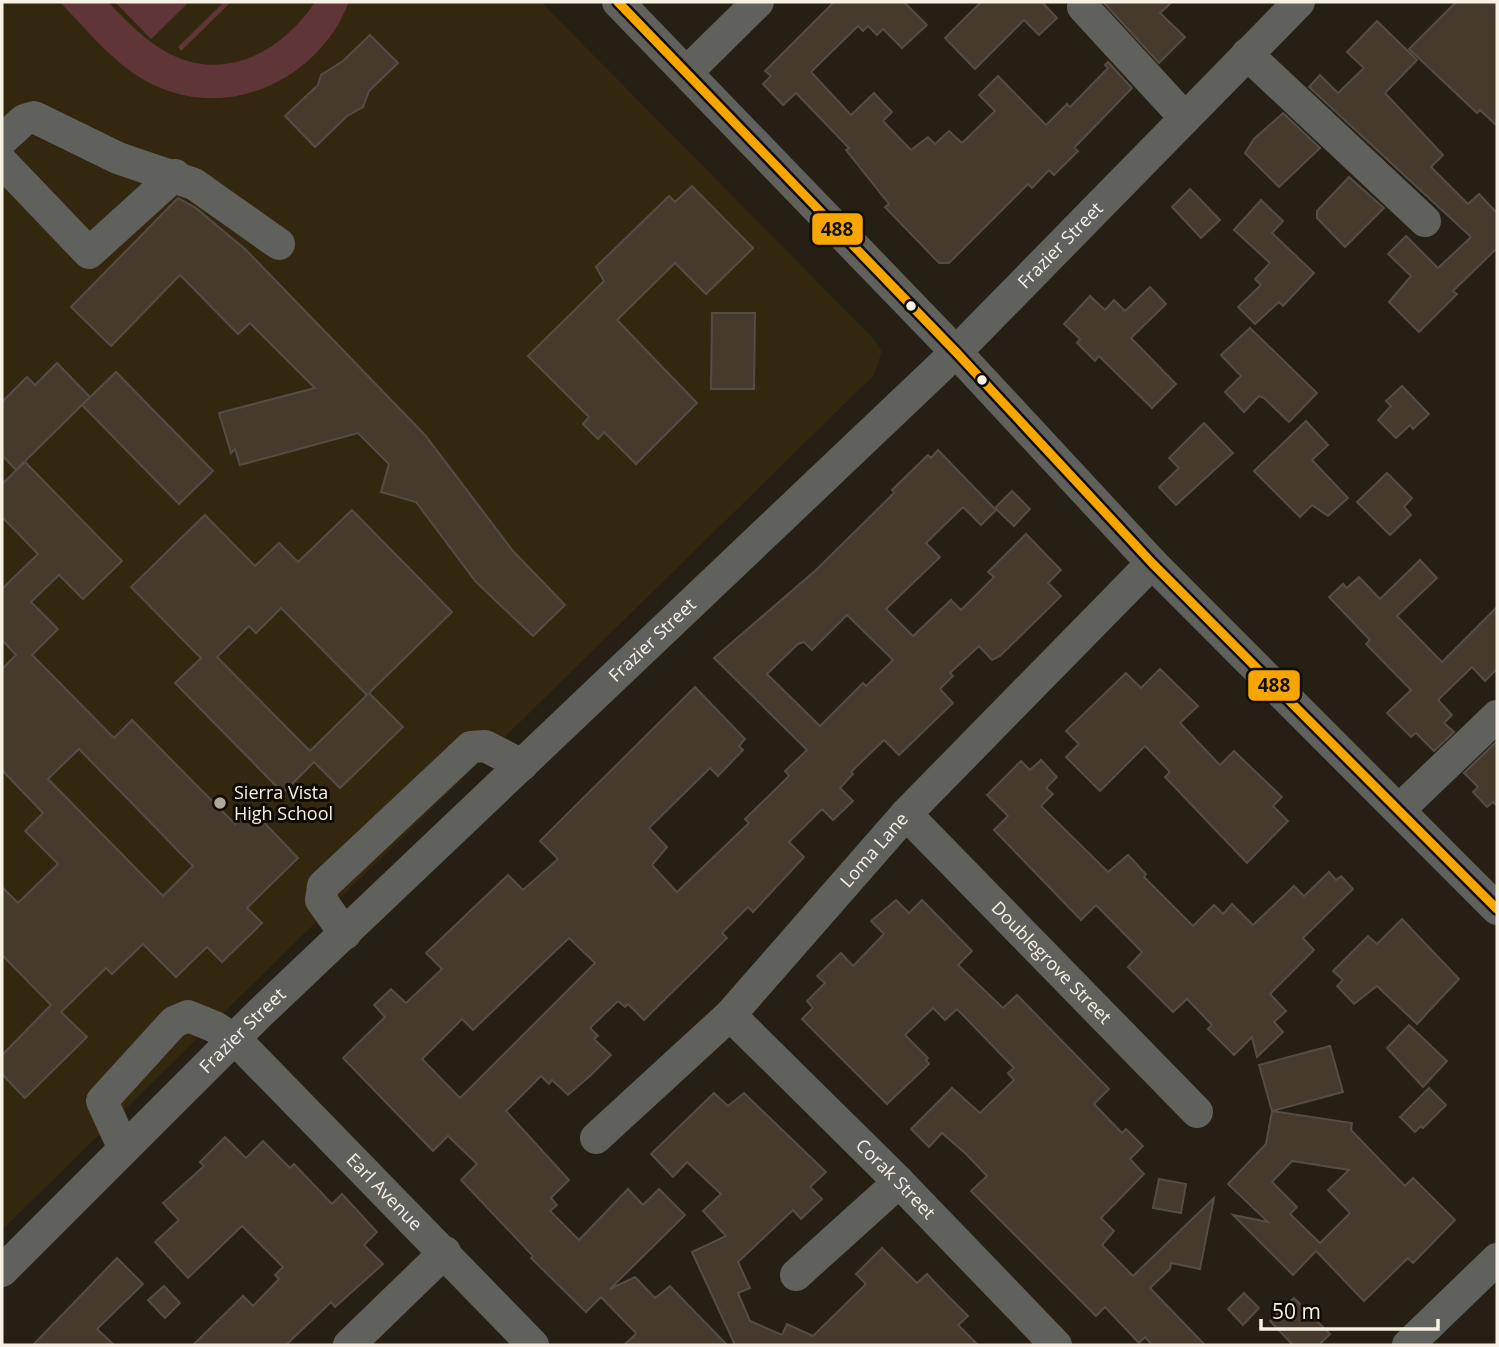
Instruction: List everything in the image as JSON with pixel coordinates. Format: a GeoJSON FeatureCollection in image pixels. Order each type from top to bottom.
{"type":"FeatureCollection","features":[{"type":"Feature","properties":{"kind":"street"},"geometry":{"type":"LineString","coordinates":[[618,2],[688,71],[956,352],[1152,563],[1497,909]]}},
{"type":"Feature","properties":{"kind":"street"},"geometry":{"type":"LineString","coordinates":[[688,71],[758,2]]}},
{"type":"Feature","properties":{"kind":"street","name":"Frazier Street"},"geometry":{"type":"LineString","coordinates":[[2,1271],[234,1040],[956,352],[1298,2]]}},
{"type":"Feature","properties":{"kind":"street"},"geometry":{"type":"LineString","coordinates":[[1083,7],[1185,118]]}},
{"type":"Feature","properties":{"kind":"street"},"geometry":{"type":"LineString","coordinates":[[1247,54],[1425,221]]}},
{"type":"Feature","properties":{"kind":"street"},"geometry":{"type":"LineString","coordinates":[[2,140],[24,120],[34,117],[118,158],[176,175],[194,184],[279,244]]}},
{"type":"Feature","properties":{"kind":"street"},"geometry":{"type":"LineString","coordinates":[[2,162],[89,253],[176,175]]}},
{"type":"Feature","properties":{"kind":"street","name":"Loma Lane"},"geometry":{"type":"LineString","coordinates":[[596,1138],[730,1015],[906,814],[1152,563]]}},
{"type":"Feature","properties":{"kind":"street"},"geometry":{"type":"LineString","coordinates":[[1399,810],[1497,716]]}},
{"type":"Feature","properties":{"kind":"street"},"geometry":{"type":"LineString","coordinates":[[345,934],[321,900],[323,886],[471,747],[485,746],[522,765]]}},
{"type":"Feature","properties":{"kind":"street"},"geometry":{"type":"LineString","coordinates":[[410,804],[444,840]]}},
{"type":"Feature","properties":{"kind":"street","name":"Doublegrove Street"},"geometry":{"type":"LineString","coordinates":[[906,814],[1197,1112]]}},
{"type":"Feature","properties":{"kind":"street","name":"Corak Street"},"geometry":{"type":"LineString","coordinates":[[730,1015],[899,1182],[1052,1344]]}},
{"type":"Feature","properties":{"kind":"street","name":"Earl Avenue"},"geometry":{"type":"LineString","coordinates":[[124,1149],[102,1101],[174,1022],[188,1016],[234,1040],[445,1252],[533,1345]]}},
{"type":"Feature","properties":{"kind":"street"},"geometry":{"type":"LineString","coordinates":[[796,1275],[899,1182]]}},
{"type":"Feature","properties":{"kind":"street"},"geometry":{"type":"LineString","coordinates":[[349,1345],[445,1252]]}},
{"type":"Feature","properties":{"kind":"street"},"geometry":{"type":"LineString","coordinates":[[1408,1345],[1495,1265]]}},
{"type":"Feature","properties":{"kind":"shaded area","name":"Sierra Vista High School"},"geometry":{"type":"Polygon","coordinates":[[[2,2],[541,2],[872,337],[882,351],[874,375],[2,1230],[2,2]]]}},
{"type":"Feature","properties":{"kind":"shaded area"},"geometry":{"type":"Polygon","coordinates":[[[60,2],[108,2],[135,29],[166,52],[188,61],[209,65],[250,58],[269,48],[302,20],[315,2],[349,2],[333,32],[312,57],[287,77],[258,90],[227,97],[195,97],[164,89],[133,73],[104,49],[60,2]]]}},
{"type":"Feature","properties":{"kind":"shaded area"},"geometry":{"type":"Polygon","coordinates":[[[115,2],[189,2],[151,39],[115,2]]]}},
{"type":"Feature","properties":{"kind":"shaded area"},"geometry":{"type":"Polygon","coordinates":[[[224,2],[231,2],[181,51],[178,47],[224,2]]]}},
{"type":"Feature","properties":{"kind":"building"},"geometry":{"type":"Polygon","coordinates":[[[834,2],[904,2],[927,25],[902,48],[883,29],[877,35],[868,26],[863,31],[858,26],[811,72],[851,115],[874,93],[892,112],[883,121],[911,150],[928,137],[935,144],[949,131],[962,143],[995,111],[979,95],[998,76],[1046,125],[1067,104],[1070,107],[1108,68],[1105,65],[1108,62],[1132,88],[1074,148],[1078,151],[1054,175],[1049,170],[1032,188],[1028,184],[949,263],[939,263],[885,207],[889,204],[846,150],[849,148],[796,93],[783,105],[763,84],[771,76],[765,71],[834,2]]]}},
{"type":"Feature","properties":{"kind":"building"},"geometry":{"type":"Polygon","coordinates":[[[981,2],[1042,2],[1057,18],[1039,35],[1024,20],[975,69],[945,38],[981,2]]]}},
{"type":"Feature","properties":{"kind":"building"},"geometry":{"type":"Polygon","coordinates":[[[1103,2],[1172,2],[1160,13],[1185,37],[1159,63],[1103,2]]]}},
{"type":"Feature","properties":{"kind":"building"},"geometry":{"type":"Polygon","coordinates":[[[1456,2],[1497,2],[1497,126],[1480,110],[1477,113],[1409,49],[1456,2]]]}},
{"type":"Feature","properties":{"kind":"building"},"geometry":{"type":"Polygon","coordinates":[[[1377,21],[1417,60],[1385,93],[1443,155],[1431,167],[1468,204],[1479,194],[1497,213],[1497,248],[1453,291],[1457,294],[1419,332],[1389,302],[1411,276],[1388,254],[1406,236],[1438,268],[1471,237],[1309,87],[1320,75],[1338,93],[1364,68],[1347,52],[1377,21]]]}},
{"type":"Feature","properties":{"kind":"building"},"geometry":{"type":"Polygon","coordinates":[[[370,35],[398,63],[369,91],[363,107],[347,116],[315,147],[285,116],[318,85],[321,75],[343,61],[370,35]]]}},
{"type":"Feature","properties":{"kind":"building"},"geometry":{"type":"Polygon","coordinates":[[[1283,113],[1320,148],[1279,187],[1245,153],[1254,139],[1283,113]]]}},
{"type":"Feature","properties":{"kind":"building"},"geometry":{"type":"Polygon","coordinates":[[[1349,177],[1384,208],[1345,247],[1317,218],[1317,211],[1349,177]]]}},
{"type":"Feature","properties":{"kind":"building"},"geometry":{"type":"Polygon","coordinates":[[[692,186],[753,248],[706,294],[675,263],[617,320],[697,403],[636,464],[604,432],[598,439],[583,424],[589,417],[528,356],[604,281],[596,267],[669,196],[675,202],[692,186]]]}},
{"type":"Feature","properties":{"kind":"building"},"geometry":{"type":"Polygon","coordinates":[[[1190,189],[1220,220],[1201,238],[1172,207],[1190,189]]]}},
{"type":"Feature","properties":{"kind":"building"},"geometry":{"type":"Polygon","coordinates":[[[178,198],[196,208],[246,250],[425,435],[513,551],[565,605],[533,636],[476,582],[416,502],[381,492],[389,464],[358,433],[240,465],[235,449],[231,453],[219,413],[315,388],[250,323],[238,334],[180,275],[111,346],[71,307],[178,198]]]}},
{"type":"Feature","properties":{"kind":"building"},"geometry":{"type":"Polygon","coordinates":[[[1261,200],[1283,221],[1272,233],[1314,273],[1283,306],[1279,302],[1255,324],[1238,307],[1261,285],[1255,279],[1270,263],[1234,230],[1261,200]]]}},
{"type":"Feature","properties":{"kind":"building"},"geometry":{"type":"Polygon","coordinates":[[[1150,287],[1166,304],[1131,338],[1176,384],[1152,408],[1099,356],[1095,361],[1077,343],[1080,339],[1064,324],[1090,296],[1105,310],[1114,300],[1125,311],[1150,287]]]}},
{"type":"Feature","properties":{"kind":"building"},"geometry":{"type":"Polygon","coordinates":[[[712,313],[755,313],[754,389],[711,389],[712,313]]]}},
{"type":"Feature","properties":{"kind":"building"},"geometry":{"type":"Polygon","coordinates":[[[1250,328],[1317,393],[1289,422],[1264,398],[1259,396],[1244,412],[1225,392],[1241,376],[1221,355],[1250,328]]]}},
{"type":"Feature","properties":{"kind":"building"},"geometry":{"type":"Polygon","coordinates":[[[57,363],[90,397],[16,470],[2,455],[2,402],[27,377],[35,385],[57,363]]]}},
{"type":"Feature","properties":{"kind":"building"},"geometry":{"type":"Polygon","coordinates":[[[116,372],[213,471],[179,504],[82,405],[116,372]]]}},
{"type":"Feature","properties":{"kind":"building"},"geometry":{"type":"Polygon","coordinates":[[[1402,386],[1429,414],[1413,429],[1410,425],[1396,438],[1378,420],[1391,406],[1386,401],[1402,386]]]}},
{"type":"Feature","properties":{"kind":"building"},"geometry":{"type":"Polygon","coordinates":[[[1306,421],[1328,445],[1312,460],[1348,498],[1328,516],[1312,505],[1300,517],[1254,471],[1306,421]]]}},
{"type":"Feature","properties":{"kind":"building"},"geometry":{"type":"Polygon","coordinates":[[[1204,423],[1233,453],[1176,505],[1159,487],[1179,468],[1169,458],[1204,423]]]}},
{"type":"Feature","properties":{"kind":"building"},"geometry":{"type":"Polygon","coordinates":[[[938,450],[996,510],[981,525],[963,507],[926,543],[940,557],[886,609],[913,636],[951,600],[961,610],[994,577],[988,572],[1026,534],[1061,570],[1048,583],[1061,596],[1000,656],[992,660],[979,646],[950,673],[953,676],[940,689],[953,703],[899,755],[884,740],[851,772],[853,774],[840,788],[853,801],[833,820],[822,809],[789,842],[804,857],[753,912],[748,907],[722,933],[727,938],[644,1020],[628,1004],[625,1007],[618,1001],[590,1028],[598,1036],[594,1039],[611,1055],[591,1075],[568,1095],[552,1080],[549,1084],[541,1076],[506,1111],[569,1180],[551,1198],[557,1205],[550,1211],[579,1240],[628,1189],[643,1205],[659,1189],[685,1215],[610,1289],[635,1277],[655,1298],[670,1286],[727,1345],[624,1345],[636,1334],[601,1297],[586,1312],[531,1258],[533,1256],[461,1180],[477,1164],[448,1136],[433,1151],[343,1058],[385,1017],[374,1005],[391,989],[406,1003],[442,969],[426,953],[508,875],[523,890],[558,859],[540,841],[695,687],[745,739],[739,746],[743,750],[718,776],[710,768],[649,828],[667,847],[652,865],[677,892],[749,823],[745,819],[789,776],[785,771],[807,750],[714,658],[816,570],[894,493],[892,490],[928,455],[931,458],[938,450]],[[847,615],[812,650],[804,642],[798,644],[767,674],[820,726],[863,683],[866,686],[893,660],[847,615]],[[569,938],[473,1030],[462,1019],[422,1059],[460,1098],[595,963],[569,938]]]}},
{"type":"Feature","properties":{"kind":"building"},"geometry":{"type":"Polygon","coordinates":[[[25,462],[122,561],[83,599],[59,575],[31,602],[58,629],[32,655],[114,738],[132,720],[235,824],[251,809],[298,858],[247,908],[262,923],[222,962],[207,947],[176,977],[143,944],[112,974],[106,968],[61,1012],[87,1037],[25,1098],[2,1074],[2,1055],[51,1005],[2,955],[2,887],[18,903],[58,864],[25,831],[43,813],[2,770],[2,669],[16,655],[2,640],[2,589],[38,554],[2,517],[2,484],[25,462]],[[79,749],[48,779],[163,896],[193,866],[79,749]]]}},
{"type":"Feature","properties":{"kind":"building"},"geometry":{"type":"Polygon","coordinates":[[[1387,473],[1412,498],[1404,507],[1411,515],[1390,535],[1357,502],[1387,473]]]}},
{"type":"Feature","properties":{"kind":"building"},"geometry":{"type":"Polygon","coordinates":[[[1012,491],[1030,509],[1014,526],[995,508],[1012,491]]]}},
{"type":"Feature","properties":{"kind":"building"},"geometry":{"type":"Polygon","coordinates":[[[352,510],[452,612],[369,693],[403,727],[340,788],[314,762],[283,793],[175,683],[201,658],[131,587],[205,515],[255,566],[279,543],[298,562],[352,510]],[[281,608],[256,633],[249,626],[217,657],[310,751],[367,695],[281,608]]]}},
{"type":"Feature","properties":{"kind":"building"},"geometry":{"type":"Polygon","coordinates":[[[1420,560],[1437,578],[1397,616],[1442,662],[1497,607],[1497,669],[1485,681],[1472,667],[1438,700],[1452,715],[1444,723],[1454,732],[1434,751],[1416,733],[1411,737],[1387,713],[1411,690],[1366,644],[1370,640],[1329,597],[1343,584],[1347,588],[1359,577],[1380,599],[1420,560]]]}},
{"type":"Feature","properties":{"kind":"building"},"geometry":{"type":"Polygon","coordinates":[[[1160,669],[1198,706],[1180,723],[1220,765],[1234,751],[1282,797],[1273,806],[1288,821],[1247,863],[1165,777],[1170,772],[1145,746],[1100,791],[1066,757],[1079,744],[1066,731],[1126,673],[1141,688],[1160,669]]]}},
{"type":"Feature","properties":{"kind":"building"},"geometry":{"type":"Polygon","coordinates":[[[1497,741],[1497,806],[1493,802],[1487,807],[1473,792],[1478,787],[1464,773],[1497,741]]]}},
{"type":"Feature","properties":{"kind":"building"},"geometry":{"type":"Polygon","coordinates":[[[1041,760],[1057,777],[1046,788],[1053,794],[1041,806],[1108,872],[1128,855],[1146,874],[1144,877],[1193,926],[1214,905],[1223,914],[1232,904],[1253,925],[1294,886],[1304,896],[1329,872],[1336,880],[1341,876],[1353,889],[1303,938],[1314,950],[1270,994],[1286,1011],[1274,1022],[1283,1032],[1257,1057],[1252,1037],[1234,1055],[1208,1029],[1212,1025],[1187,999],[1173,1012],[1128,967],[1142,952],[1096,905],[1081,920],[994,830],[1008,816],[987,795],[1021,761],[1030,770],[1041,760]]]}},
{"type":"Feature","properties":{"kind":"building"},"geometry":{"type":"Polygon","coordinates":[[[896,900],[909,913],[922,900],[972,951],[958,965],[1003,1008],[1017,995],[1109,1089],[1094,1104],[1122,1133],[1126,1129],[1143,1146],[1130,1159],[1144,1174],[1101,1218],[1114,1231],[1102,1245],[1133,1276],[1214,1198],[1200,1269],[1171,1263],[1170,1269],[1150,1288],[1205,1345],[1152,1345],[1145,1337],[1139,1343],[1105,1307],[1096,1316],[971,1191],[987,1176],[966,1154],[942,1133],[929,1147],[911,1129],[952,1088],[980,1113],[1014,1080],[1008,1073],[1014,1068],[957,1009],[945,1020],[933,1008],[905,1035],[928,1058],[926,1060],[929,1064],[887,1104],[802,1019],[813,1008],[807,1001],[825,983],[817,976],[841,953],[853,966],[884,934],[871,921],[896,900]]]}},
{"type":"Feature","properties":{"kind":"building"},"geometry":{"type":"Polygon","coordinates":[[[1402,919],[1459,979],[1417,1024],[1377,986],[1354,1004],[1337,986],[1343,980],[1333,971],[1368,936],[1377,944],[1402,919]]]}},
{"type":"Feature","properties":{"kind":"building"},"geometry":{"type":"Polygon","coordinates":[[[1409,1025],[1447,1061],[1423,1087],[1387,1048],[1409,1025]]]}},
{"type":"Feature","properties":{"kind":"building"},"geometry":{"type":"Polygon","coordinates":[[[1330,1046],[1343,1092],[1272,1111],[1259,1065],[1330,1046]]]}},
{"type":"Feature","properties":{"kind":"building"},"geometry":{"type":"Polygon","coordinates":[[[1429,1088],[1446,1105],[1423,1128],[1421,1126],[1415,1132],[1400,1117],[1429,1088]]]}},
{"type":"Feature","properties":{"kind":"building"},"geometry":{"type":"Polygon","coordinates":[[[714,1093],[728,1106],[744,1093],[826,1172],[810,1187],[822,1199],[801,1219],[793,1210],[738,1262],[750,1288],[738,1293],[750,1321],[782,1335],[787,1324],[813,1336],[866,1284],[856,1274],[882,1248],[917,1283],[927,1274],[968,1316],[958,1325],[978,1345],[735,1345],[692,1252],[726,1236],[703,1211],[721,1194],[687,1162],[673,1177],[651,1154],[714,1093]]]}},
{"type":"Feature","properties":{"kind":"building"},"geometry":{"type":"Polygon","coordinates":[[[1272,1111],[1352,1123],[1351,1130],[1405,1186],[1413,1178],[1455,1220],[1413,1263],[1408,1258],[1364,1301],[1316,1251],[1293,1275],[1233,1215],[1268,1222],[1228,1184],[1266,1144],[1272,1111]],[[1292,1161],[1272,1182],[1297,1207],[1290,1214],[1320,1243],[1350,1213],[1328,1190],[1349,1170],[1292,1161]]]}},
{"type":"Feature","properties":{"kind":"building"},"geometry":{"type":"Polygon","coordinates":[[[225,1137],[246,1158],[263,1141],[290,1168],[294,1164],[332,1204],[342,1194],[377,1232],[364,1245],[383,1264],[335,1307],[331,1302],[286,1345],[193,1345],[243,1296],[253,1306],[279,1279],[275,1275],[283,1267],[242,1226],[188,1278],[155,1242],[179,1220],[163,1203],[204,1166],[200,1162],[225,1137]]]}},
{"type":"Feature","properties":{"kind":"building"},"geometry":{"type":"Polygon","coordinates":[[[1159,1179],[1186,1184],[1181,1213],[1153,1208],[1159,1179]]]}},
{"type":"Feature","properties":{"kind":"building"},"geometry":{"type":"Polygon","coordinates":[[[117,1258],[143,1284],[97,1329],[114,1345],[33,1345],[117,1258]]]}},
{"type":"Feature","properties":{"kind":"building"},"geometry":{"type":"Polygon","coordinates":[[[164,1286],[180,1303],[165,1318],[148,1300],[164,1286]]]}},
{"type":"Feature","properties":{"kind":"building"},"geometry":{"type":"Polygon","coordinates":[[[1244,1293],[1259,1308],[1243,1325],[1228,1309],[1244,1293]]]}},
{"type":"Feature","properties":{"kind":"building"},"geometry":{"type":"Polygon","coordinates":[[[1294,1298],[1330,1334],[1319,1345],[1293,1345],[1270,1321],[1294,1298]]]}},
{"type":"Feature","properties":{"kind":"transit line","name":"488"},"geometry":{"type":"LineString","coordinates":[[618,2],[956,352],[1152,563],[1497,909]]}},
{"type":"Feature","properties":{"kind":"place","name":"Sierra Vista High School"},"geometry":{"type":"Point","coordinates":[220,803]}}]}
